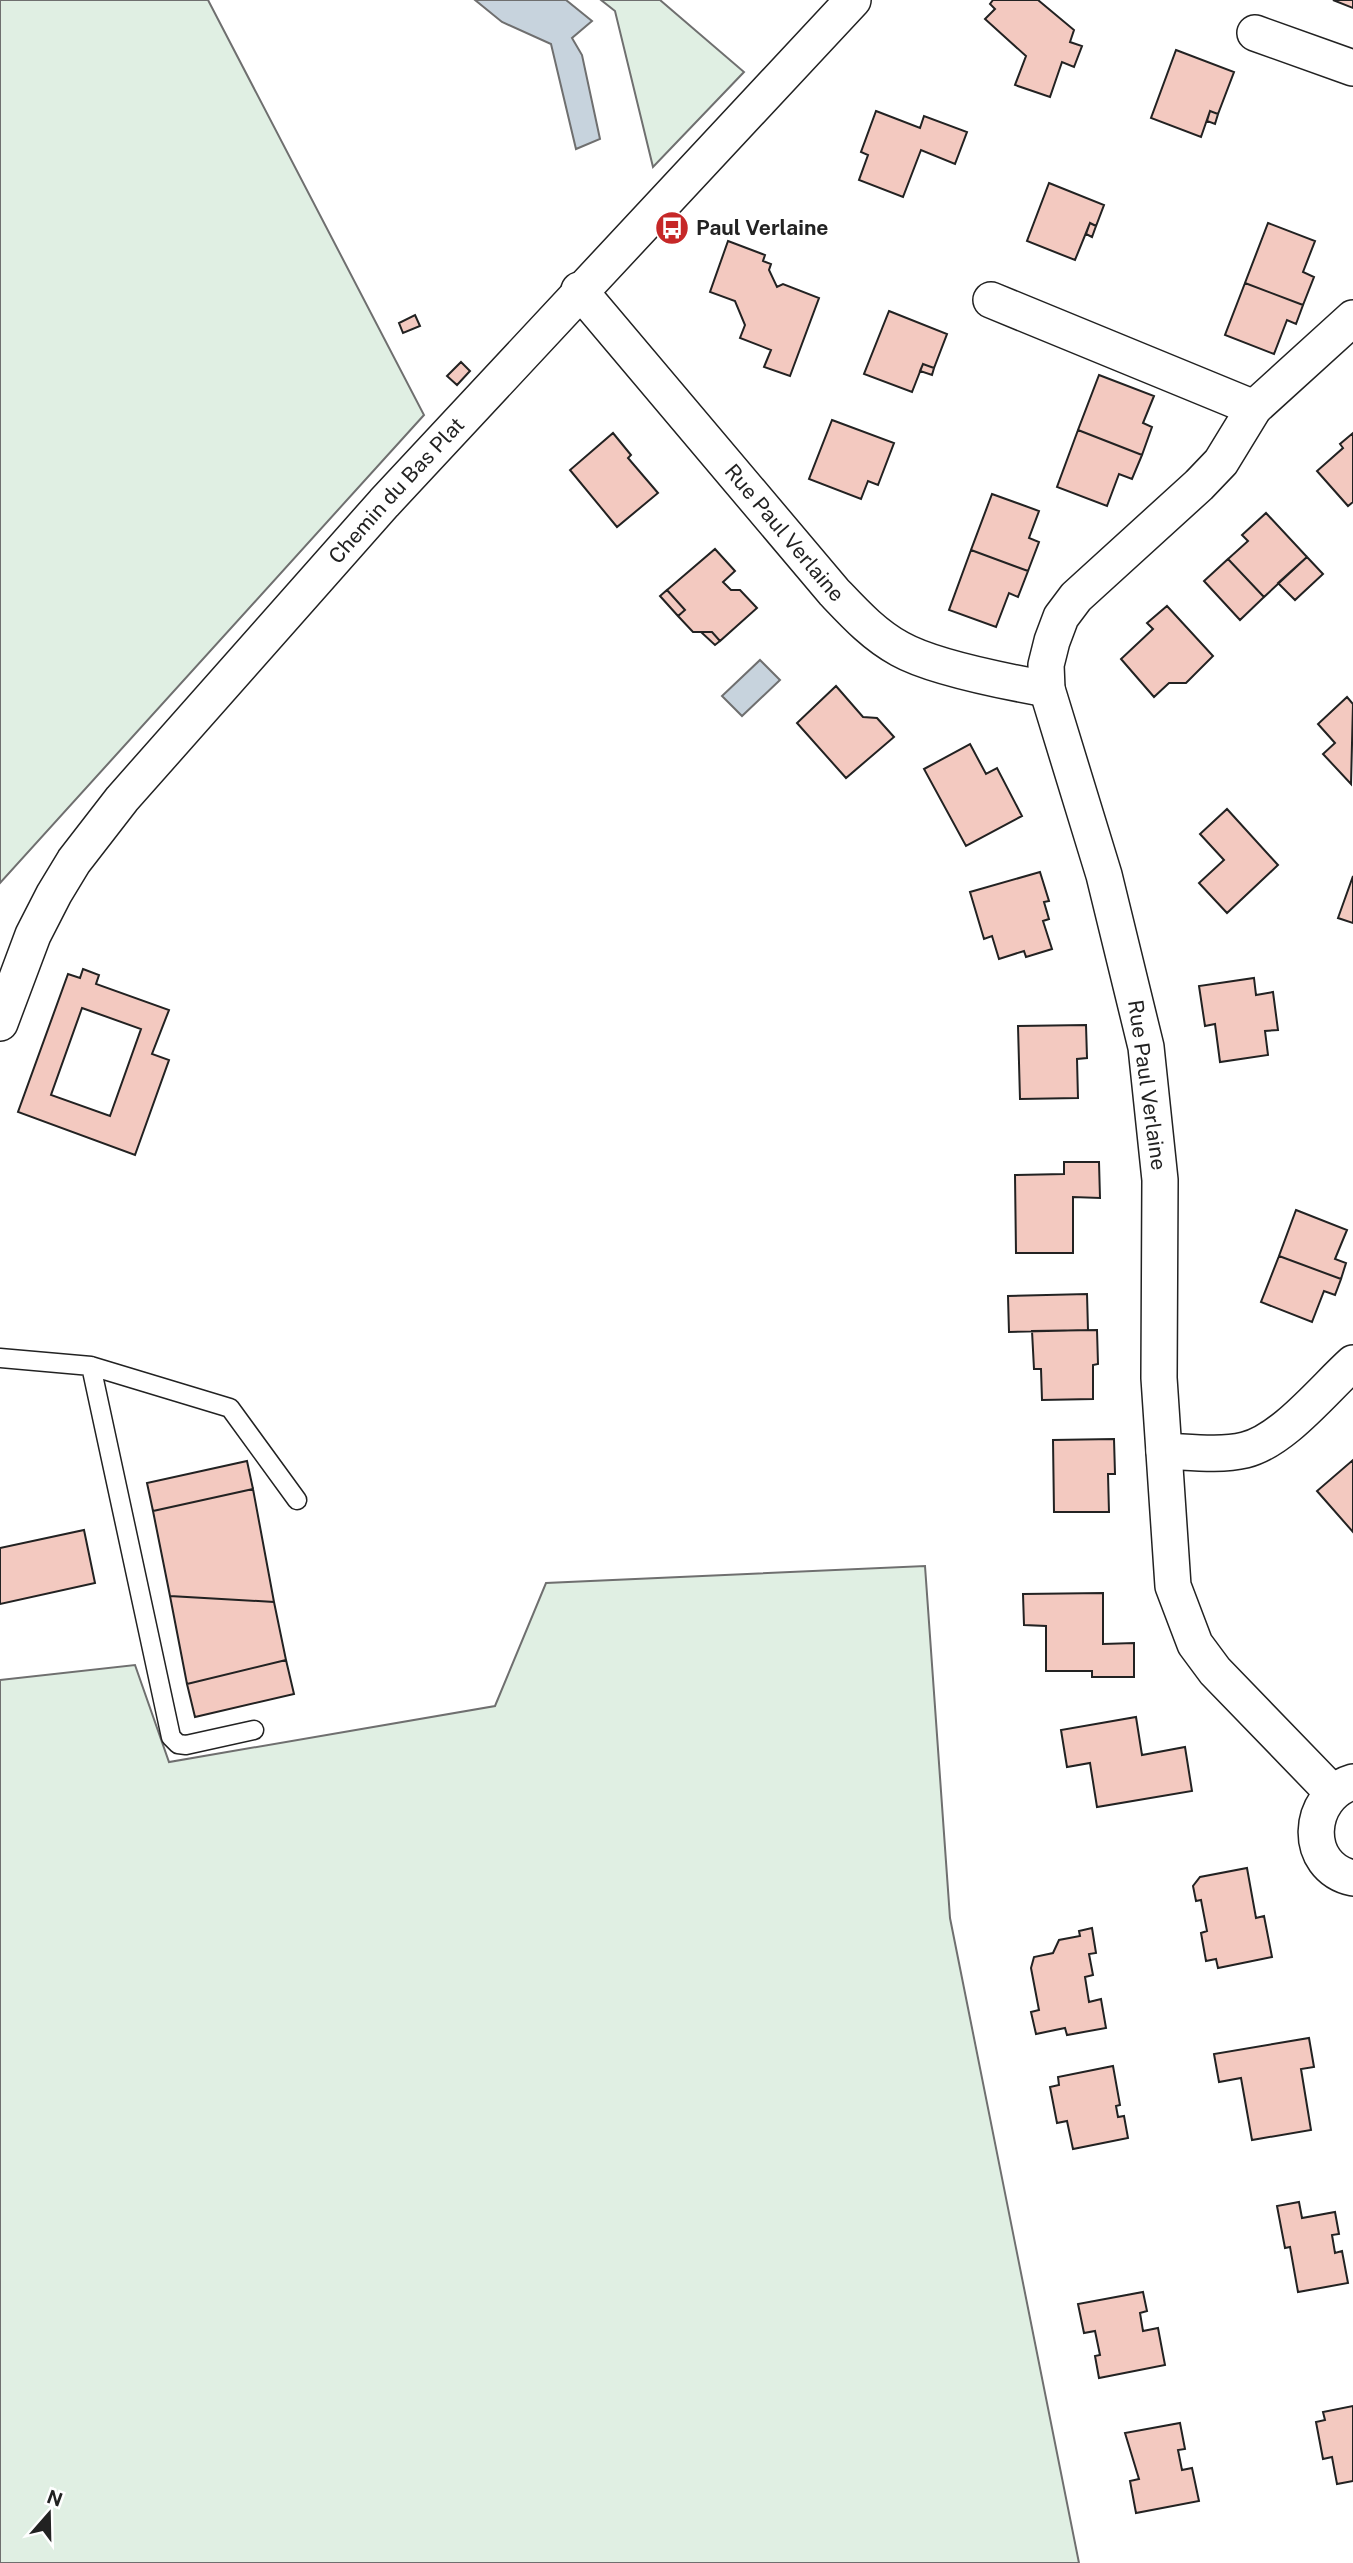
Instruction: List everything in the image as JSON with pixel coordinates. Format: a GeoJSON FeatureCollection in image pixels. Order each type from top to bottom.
{"type":"FeatureCollection","features":[{"type":"Feature","properties":{"kind":"street","name":"Chemin du Bas Plat"},"geometry":{"type":"LineString","coordinates":[[0,1023],[33,935],[54,894],[99,827],[375,513],[579,290],[853,0]]}},
{"type":"Feature","properties":{"kind":"street"},"geometry":{"type":"LineString","coordinates":[[1255,33],[1353,68]]}},
{"type":"Feature","properties":{"kind":"street","name":"Rue Paul Verlaine"},"geometry":{"type":"LineString","coordinates":[[579,290],[834,592],[869,627],[901,650],[926,659],[1046,689]]}},
{"type":"Feature","properties":{"kind":"street"},"geometry":{"type":"LineString","coordinates":[[991,300],[1254,408]]}},
{"type":"Feature","properties":{"kind":"street","name":"Rue Paul Verlaine"},"geometry":{"type":"LineString","coordinates":[[1343,1787],[1215,1671],[1195,1644],[1173,1586],[1159,1378],[1160,1180],[1146,1047],[1107,887],[1046,689],[1046,666],[1061,617],[1076,597],[1221,462],[1254,408],[1353,318]]}},
{"type":"Feature","properties":{"kind":"street"},"geometry":{"type":"LineString","coordinates":[[1164,1451],[1229,1453],[1248,1450],[1281,1431],[1353,1363]]}},
{"type":"Feature","properties":{"kind":"street"},"geometry":{"type":"LineString","coordinates":[[1343,1787],[1317,1817],[1317,1847],[1335,1871],[1353,1878]]}},
{"type":"Feature","properties":{"kind":"lane"},"geometry":{"type":"LineString","coordinates":[[0,1358],[91,1366],[230,1408],[297,1500]]}},
{"type":"Feature","properties":{"kind":"lane"},"geometry":{"type":"LineString","coordinates":[[91,1366],[171,1737],[186,1745],[254,1730]]}},
{"type":"Feature","properties":{"kind":"green space"},"geometry":{"type":"Polygon","coordinates":[[[0,0],[208,0],[424,415],[0,883],[0,0]]]}},
{"type":"Feature","properties":{"kind":"green space"},"geometry":{"type":"Polygon","coordinates":[[[601,0],[660,0],[744,72],[653,167],[615,11],[601,0]]]}},
{"type":"Feature","properties":{"kind":"green space"},"geometry":{"type":"Polygon","coordinates":[[[925,1566],[950,1918],[1079,2563],[0,2563],[0,1680],[135,1665],[169,1762],[495,1706],[546,1583],[925,1566]]]}},
{"type":"Feature","properties":{"kind":"shaded area"},"geometry":{"type":"Polygon","coordinates":[[[475,0],[566,0],[592,21],[572,38],[582,55],[600,139],[576,149],[551,44],[502,22],[475,0]]]}},
{"type":"Feature","properties":{"kind":"shaded area"},"geometry":{"type":"Polygon","coordinates":[[[760,660],[780,680],[742,716],[722,696],[760,660]]]}},
{"type":"Feature","properties":{"kind":"building"},"geometry":{"type":"Polygon","coordinates":[[[993,0],[1038,0],[1074,30],[1070,42],[1082,46],[1074,67],[1062,62],[1050,97],[1015,85],[1026,56],[985,19],[995,9],[990,4],[993,0]]]}},
{"type":"Feature","properties":{"kind":"building"},"geometry":{"type":"Polygon","coordinates":[[[1333,0],[1353,0],[1353,8],[1333,0]]]}},
{"type":"Feature","properties":{"kind":"building"},"geometry":{"type":"Polygon","coordinates":[[[1176,50],[1234,72],[1218,114],[1210,111],[1201,137],[1151,118],[1176,50]]]}},
{"type":"Feature","properties":{"kind":"building"},"geometry":{"type":"Polygon","coordinates":[[[876,111],[920,128],[924,116],[967,132],[955,164],[921,150],[903,197],[859,180],[868,155],[861,152],[876,111]]]}},
{"type":"Feature","properties":{"kind":"building"},"geometry":{"type":"Polygon","coordinates":[[[1210,111],[1218,114],[1215,124],[1207,121],[1210,111]]]}},
{"type":"Feature","properties":{"kind":"building"},"geometry":{"type":"Polygon","coordinates":[[[1049,183],[1104,205],[1096,226],[1090,223],[1075,260],[1027,241],[1049,183]]]}},
{"type":"Feature","properties":{"kind":"building"},"geometry":{"type":"Polygon","coordinates":[[[1090,223],[1096,226],[1092,237],[1086,234],[1090,223]]]}},
{"type":"Feature","properties":{"kind":"building"},"geometry":{"type":"Polygon","coordinates":[[[1268,223],[1315,241],[1303,272],[1314,277],[1303,305],[1245,283],[1268,223]]]}},
{"type":"Feature","properties":{"kind":"building"},"geometry":{"type":"Polygon","coordinates":[[[728,241],[765,255],[763,261],[771,264],[769,270],[777,287],[783,284],[819,298],[790,376],[764,367],[771,350],[740,338],[745,325],[735,301],[710,292],[728,241]]]}},
{"type":"Feature","properties":{"kind":"building"},"geometry":{"type":"Polygon","coordinates":[[[1245,283],[1303,305],[1296,324],[1287,320],[1274,354],[1225,335],[1245,283]]]}},
{"type":"Feature","properties":{"kind":"building"},"geometry":{"type":"Polygon","coordinates":[[[889,311],[947,334],[934,368],[923,364],[912,392],[864,374],[889,311]]]}},
{"type":"Feature","properties":{"kind":"building"},"geometry":{"type":"Polygon","coordinates":[[[415,315],[420,326],[403,333],[399,323],[415,315]]]}},
{"type":"Feature","properties":{"kind":"building"},"geometry":{"type":"Polygon","coordinates":[[[461,362],[470,371],[457,385],[447,376],[461,362]]]}},
{"type":"Feature","properties":{"kind":"building"},"geometry":{"type":"Polygon","coordinates":[[[923,364],[934,368],[932,375],[920,371],[923,364]]]}},
{"type":"Feature","properties":{"kind":"building"},"geometry":{"type":"Polygon","coordinates":[[[1099,375],[1154,396],[1143,423],[1152,427],[1142,455],[1078,430],[1099,375]]]}},
{"type":"Feature","properties":{"kind":"building"},"geometry":{"type":"Polygon","coordinates":[[[832,420],[894,443],[878,485],[868,481],[861,499],[809,479],[832,420]]]}},
{"type":"Feature","properties":{"kind":"building"},"geometry":{"type":"Polygon","coordinates":[[[1078,430],[1142,455],[1132,479],[1119,474],[1107,506],[1057,487],[1078,430]]]}},
{"type":"Feature","properties":{"kind":"building"},"geometry":{"type":"Polygon","coordinates":[[[613,433],[631,455],[628,458],[658,493],[617,527],[570,470],[613,433]]]}},
{"type":"Feature","properties":{"kind":"building"},"geometry":{"type":"Polygon","coordinates":[[[1353,433],[1353,502],[1348,506],[1317,471],[1343,448],[1340,444],[1353,433]]]}},
{"type":"Feature","properties":{"kind":"building"},"geometry":{"type":"Polygon","coordinates":[[[992,494],[1039,511],[1029,538],[1039,542],[1028,571],[971,550],[992,494]]]}},
{"type":"Feature","properties":{"kind":"building"},"geometry":{"type":"Polygon","coordinates":[[[1266,513],[1307,557],[1264,597],[1228,559],[1248,541],[1242,535],[1266,513]]]}},
{"type":"Feature","properties":{"kind":"building"},"geometry":{"type":"Polygon","coordinates":[[[715,549],[735,571],[723,582],[731,590],[740,590],[757,608],[720,641],[712,632],[693,632],[678,616],[685,610],[667,590],[715,549]]]}},
{"type":"Feature","properties":{"kind":"building"},"geometry":{"type":"Polygon","coordinates":[[[971,550],[1028,571],[1018,597],[1009,593],[996,627],[949,610],[971,550]]]}},
{"type":"Feature","properties":{"kind":"building"},"geometry":{"type":"Polygon","coordinates":[[[1307,557],[1323,574],[1295,600],[1278,583],[1307,557]]]}},
{"type":"Feature","properties":{"kind":"building"},"geometry":{"type":"Polygon","coordinates":[[[1228,559],[1264,597],[1240,620],[1204,581],[1228,559]]]}},
{"type":"Feature","properties":{"kind":"building"},"geometry":{"type":"Polygon","coordinates":[[[667,590],[685,610],[678,616],[660,596],[667,590]]]}},
{"type":"Feature","properties":{"kind":"building"},"geometry":{"type":"Polygon","coordinates":[[[1167,606],[1213,656],[1186,683],[1169,683],[1154,697],[1121,659],[1153,629],[1147,623],[1167,606]]]}},
{"type":"Feature","properties":{"kind":"building"},"geometry":{"type":"Polygon","coordinates":[[[701,632],[712,632],[720,641],[715,645],[701,632]]]}},
{"type":"Feature","properties":{"kind":"building"},"geometry":{"type":"Polygon","coordinates":[[[836,686],[863,717],[877,718],[894,737],[846,778],[797,723],[836,686]]]}},
{"type":"Feature","properties":{"kind":"building"},"geometry":{"type":"Polygon","coordinates":[[[1347,697],[1353,704],[1351,784],[1323,754],[1335,743],[1318,724],[1347,697]]]}},
{"type":"Feature","properties":{"kind":"building"},"geometry":{"type":"Polygon","coordinates":[[[970,744],[986,774],[997,768],[1022,816],[966,846],[924,769],[970,744]]]}},
{"type":"Feature","properties":{"kind":"building"},"geometry":{"type":"Polygon","coordinates":[[[1227,809],[1278,865],[1227,913],[1199,883],[1224,860],[1200,834],[1227,809]]]}},
{"type":"Feature","properties":{"kind":"building"},"geometry":{"type":"Polygon","coordinates":[[[1040,872],[1049,901],[1044,902],[1049,919],[1043,921],[1052,949],[1026,957],[1024,951],[999,959],[992,936],[984,939],[970,892],[1040,872]]]}},
{"type":"Feature","properties":{"kind":"building"},"geometry":{"type":"Polygon","coordinates":[[[1353,876],[1353,923],[1338,918],[1353,876]]]}},
{"type":"Feature","properties":{"kind":"building"},"geometry":{"type":"Polygon","coordinates":[[[83,969],[99,975],[96,984],[169,1010],[152,1054],[169,1060],[135,1155],[18,1112],[68,974],[80,978],[83,969]],[[82,1008],[51,1095],[110,1116],[141,1029],[82,1008]]]}},
{"type":"Feature","properties":{"kind":"building"},"geometry":{"type":"Polygon","coordinates":[[[1254,978],[1256,995],[1273,992],[1278,1030],[1265,1031],[1268,1055],[1220,1062],[1215,1024],[1205,1026],[1199,986],[1254,978]]]}},
{"type":"Feature","properties":{"kind":"building"},"geometry":{"type":"Polygon","coordinates":[[[1086,1025],[1087,1058],[1077,1059],[1078,1098],[1020,1099],[1018,1026],[1086,1025]]]}},
{"type":"Feature","properties":{"kind":"building"},"geometry":{"type":"Polygon","coordinates":[[[1064,1162],[1099,1162],[1100,1198],[1073,1197],[1073,1253],[1016,1253],[1015,1175],[1064,1174],[1064,1162]]]}},
{"type":"Feature","properties":{"kind":"building"},"geometry":{"type":"Polygon","coordinates":[[[1296,1210],[1347,1230],[1335,1259],[1346,1263],[1341,1279],[1279,1256],[1296,1210]]]}},
{"type":"Feature","properties":{"kind":"building"},"geometry":{"type":"Polygon","coordinates":[[[1279,1256],[1341,1279],[1335,1295],[1324,1291],[1312,1322],[1261,1302],[1279,1256]]]}},
{"type":"Feature","properties":{"kind":"building"},"geometry":{"type":"Polygon","coordinates":[[[1087,1294],[1088,1330],[1009,1332],[1008,1296],[1087,1294]]]}},
{"type":"Feature","properties":{"kind":"building"},"geometry":{"type":"Polygon","coordinates":[[[1097,1330],[1098,1364],[1093,1365],[1093,1399],[1042,1400],[1041,1369],[1034,1369],[1032,1331],[1097,1330]]]}},
{"type":"Feature","properties":{"kind":"building"},"geometry":{"type":"Polygon","coordinates":[[[1114,1439],[1115,1474],[1108,1474],[1109,1512],[1054,1512],[1053,1440],[1114,1439]]]}},
{"type":"Feature","properties":{"kind":"building"},"geometry":{"type":"Polygon","coordinates":[[[1353,1460],[1353,1532],[1317,1491],[1353,1460]]]}},
{"type":"Feature","properties":{"kind":"building"},"geometry":{"type":"Polygon","coordinates":[[[247,1461],[253,1489],[153,1511],[147,1483],[247,1461]]]}},
{"type":"Feature","properties":{"kind":"building"},"geometry":{"type":"Polygon","coordinates":[[[253,1489],[274,1602],[170,1596],[153,1511],[253,1489]]]}},
{"type":"Feature","properties":{"kind":"building"},"geometry":{"type":"Polygon","coordinates":[[[84,1530],[95,1583],[0,1604],[0,1548],[84,1530]]]}},
{"type":"Feature","properties":{"kind":"building"},"geometry":{"type":"Polygon","coordinates":[[[1103,1593],[1103,1644],[1134,1643],[1134,1677],[1092,1677],[1092,1671],[1046,1671],[1046,1626],[1024,1625],[1023,1594],[1103,1593]]]}},
{"type":"Feature","properties":{"kind":"building"},"geometry":{"type":"Polygon","coordinates":[[[170,1596],[274,1602],[286,1660],[187,1684],[170,1596]]]}},
{"type":"Feature","properties":{"kind":"building"},"geometry":{"type":"Polygon","coordinates":[[[286,1660],[294,1694],[195,1717],[187,1684],[286,1660]]]}},
{"type":"Feature","properties":{"kind":"building"},"geometry":{"type":"Polygon","coordinates":[[[1136,1717],[1142,1755],[1185,1747],[1192,1791],[1097,1807],[1090,1763],[1067,1767],[1061,1730],[1136,1717]]]}},
{"type":"Feature","properties":{"kind":"building"},"geometry":{"type":"Polygon","coordinates":[[[1247,1868],[1256,1918],[1264,1916],[1272,1957],[1218,1968],[1216,1959],[1206,1961],[1201,1933],[1207,1931],[1201,1900],[1196,1901],[1193,1886],[1200,1877],[1247,1868]]]}},
{"type":"Feature","properties":{"kind":"building"},"geometry":{"type":"Polygon","coordinates":[[[1092,1928],[1096,1953],[1089,1954],[1093,1975],[1085,1977],[1089,2002],[1101,1999],[1106,2028],[1067,2035],[1065,2028],[1036,2034],[1031,2012],[1039,2010],[1031,1968],[1034,1957],[1053,1953],[1059,1940],[1080,1936],[1079,1931],[1092,1928]]]}},
{"type":"Feature","properties":{"kind":"building"},"geometry":{"type":"Polygon","coordinates":[[[1309,2038],[1314,2067],[1301,2069],[1311,2130],[1252,2140],[1241,2078],[1219,2082],[1214,2054],[1309,2038]]]}},
{"type":"Feature","properties":{"kind":"building"},"geometry":{"type":"Polygon","coordinates":[[[1113,2066],[1120,2105],[1116,2106],[1118,2117],[1124,2116],[1128,2138],[1073,2149],[1067,2121],[1057,2123],[1050,2087],[1059,2085],[1058,2077],[1113,2066]]]}},
{"type":"Feature","properties":{"kind":"building"},"geometry":{"type":"Polygon","coordinates":[[[1299,2202],[1302,2218],[1335,2212],[1339,2234],[1332,2235],[1335,2253],[1342,2251],[1348,2283],[1298,2292],[1290,2247],[1285,2248],[1277,2206],[1299,2202]]]}},
{"type":"Feature","properties":{"kind":"building"},"geometry":{"type":"Polygon","coordinates":[[[1143,2292],[1147,2311],[1140,2313],[1143,2331],[1158,2328],[1165,2365],[1099,2378],[1095,2356],[1100,2355],[1095,2331],[1084,2333],[1078,2304],[1143,2292]]]}},
{"type":"Feature","properties":{"kind":"building"},"geometry":{"type":"Polygon","coordinates":[[[1353,2406],[1353,2481],[1337,2484],[1332,2457],[1323,2459],[1316,2422],[1325,2420],[1323,2412],[1353,2406]]]}},
{"type":"Feature","properties":{"kind":"building"},"geometry":{"type":"Polygon","coordinates":[[[1180,2423],[1185,2449],[1178,2450],[1182,2470],[1192,2468],[1199,2501],[1136,2513],[1130,2481],[1139,2479],[1125,2433],[1180,2423]]]}},
{"type":"Feature","properties":{"kind":"place","name":"Paul Verlaine"},"geometry":{"type":"Point","coordinates":[672,228]}}]}
